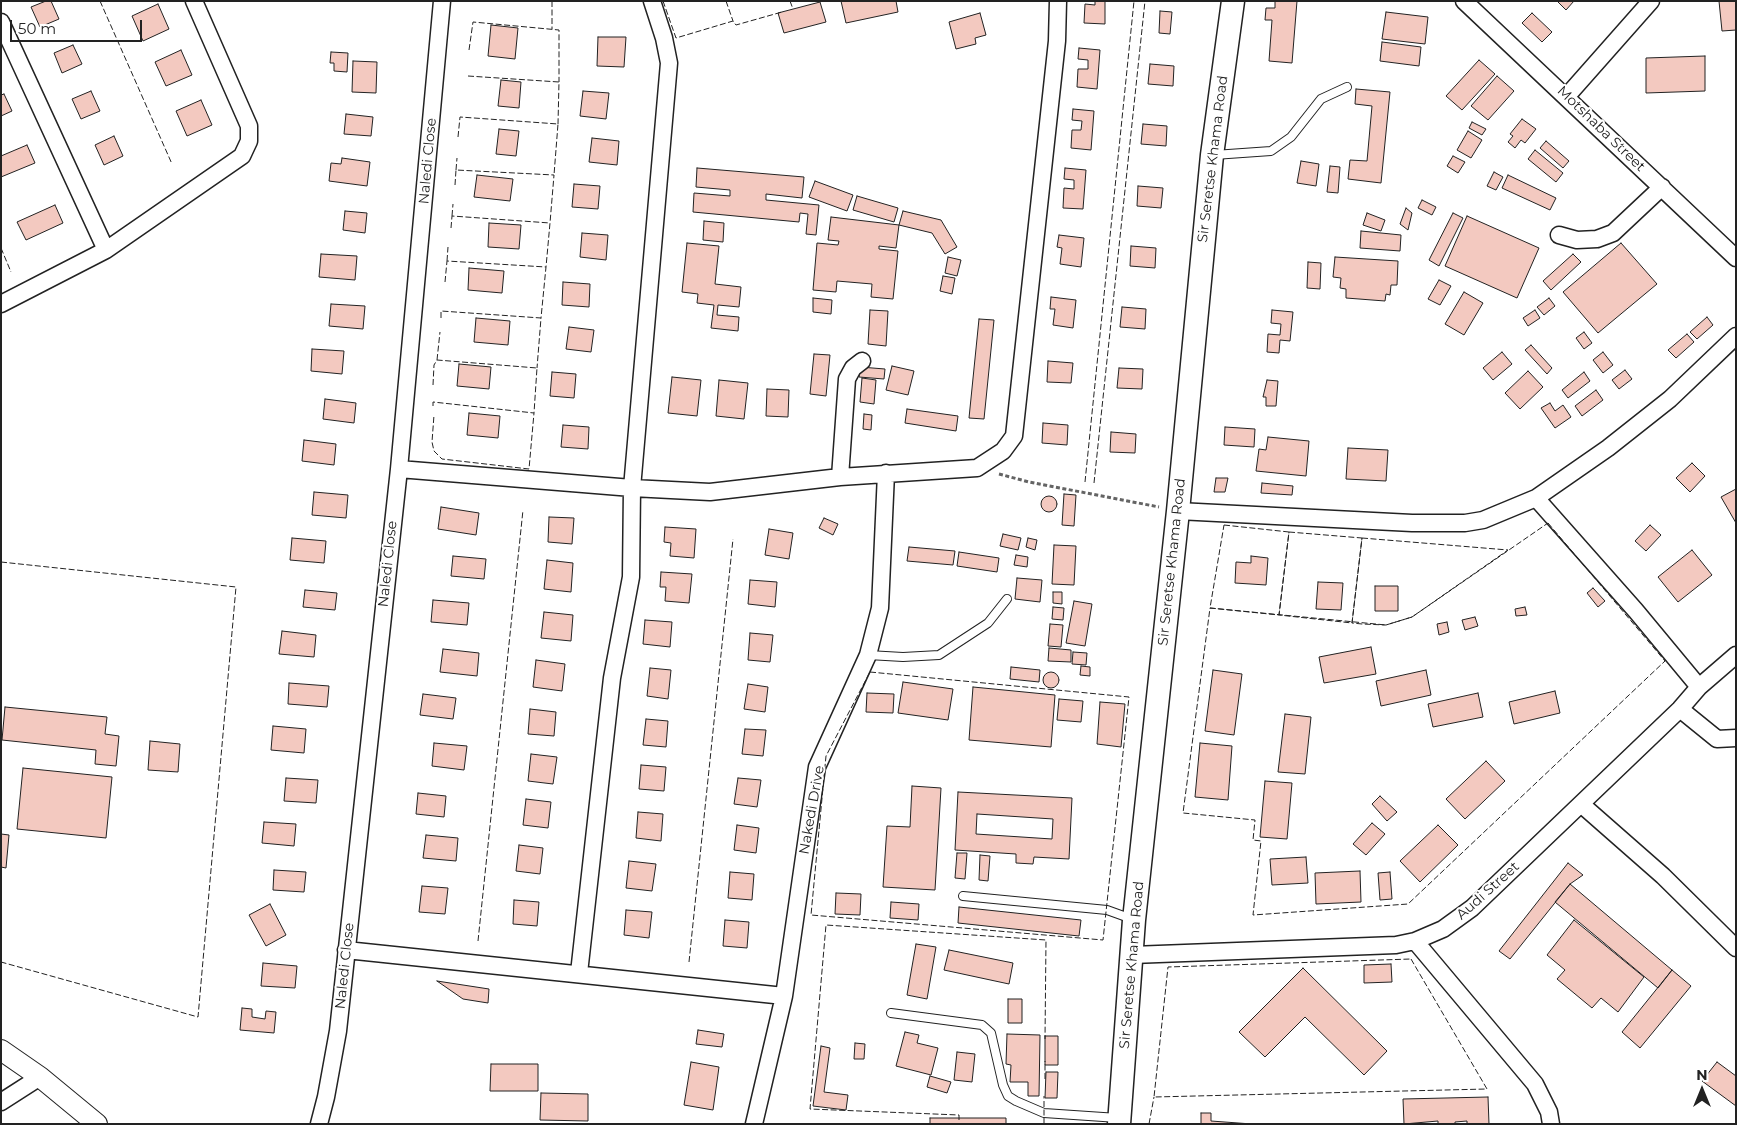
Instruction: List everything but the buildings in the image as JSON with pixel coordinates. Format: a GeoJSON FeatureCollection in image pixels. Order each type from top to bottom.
{"type":"FeatureCollection","features":[{"type":"Feature","properties":{"kind":"main road","name":"Sir Seretse Khama Road"},"geometry":{"type":"LineString","coordinates":[[1119,1121],[1134,920],[1178,511],[1212,155],[1233,1]]}},
{"type":"Feature","properties":{"kind":"street"},"geometry":{"type":"LineString","coordinates":[[1,304],[106,250],[242,156],[249,141],[249,126],[194,1]]}},
{"type":"Feature","properties":{"kind":"street","name":"Naledi Close"},"geometry":{"type":"LineString","coordinates":[[319,1124],[338,1031],[399,469],[442,1]]}},
{"type":"Feature","properties":{"kind":"street"},"geometry":{"type":"LineString","coordinates":[[579,973],[612,678],[631,577],[632,488],[669,63],[664,38],[652,1]]}},
{"type":"Feature","properties":{"kind":"street"},"geometry":{"type":"LineString","coordinates":[[399,469],[632,488],[710,492],[840,477],[977,468],[1003,452],[1014,436],[1057,41],[1058,1]]}},
{"type":"Feature","properties":{"kind":"street","name":"Motshaba Street"},"geometry":{"type":"LineString","coordinates":[[1464,1],[1567,96],[1736,258]]}},
{"type":"Feature","properties":{"kind":"street"},"geometry":{"type":"LineString","coordinates":[[1567,96],[1650,1]]}},
{"type":"Feature","properties":{"kind":"street"},"geometry":{"type":"LineString","coordinates":[[1,22],[106,250]]}},
{"type":"Feature","properties":{"kind":"street"},"geometry":{"type":"LineString","coordinates":[[1559,235],[1577,240],[1597,239],[1614,233],[1662,187]]}},
{"type":"Feature","properties":{"kind":"street"},"geometry":{"type":"LineString","coordinates":[[1178,511],[1412,523],[1465,523],[1483,520],[1536,498],[1608,448],[1670,399],[1736,336]]}},
{"type":"Feature","properties":{"kind":"street"},"geometry":{"type":"LineString","coordinates":[[840,477],[847,379],[853,368],[862,361]]}},
{"type":"Feature","properties":{"kind":"street","name":"Nakedi Drive"},"geometry":{"type":"LineString","coordinates":[[754,1124],[784,996],[817,767],[868,655],[880,608],[886,473]]}},
{"type":"Feature","properties":{"kind":"street"},"geometry":{"type":"LineString","coordinates":[[1536,498],[1636,611],[1699,687]]}},
{"type":"Feature","properties":{"kind":"street","name":"Audi Street"},"geometry":{"type":"LineString","coordinates":[[1132,955],[1396,945],[1415,941],[1443,929],[1472,908],[1680,708],[1699,687],[1736,655]]}},
{"type":"Feature","properties":{"kind":"street"},"geometry":{"type":"LineString","coordinates":[[1680,708],[1717,739],[1736,738]]}},
{"type":"Feature","properties":{"kind":"street"},"geometry":{"type":"LineString","coordinates":[[1581,804],[1663,876],[1734,944]]}},
{"type":"Feature","properties":{"kind":"street"},"geometry":{"type":"LineString","coordinates":[[1415,941],[1535,1084],[1549,1112],[1551,1124]]}},
{"type":"Feature","properties":{"kind":"street"},"geometry":{"type":"LineString","coordinates":[[346,950],[784,996]]}},
{"type":"Feature","properties":{"kind":"street"},"geometry":{"type":"LineString","coordinates":[[1,1050],[40,1077],[90,1122]]}},
{"type":"Feature","properties":{"kind":"street"},"geometry":{"type":"LineString","coordinates":[[1,1102],[40,1077]]}},
{"type":"Feature","properties":{"kind":"lane"},"geometry":{"type":"LineString","coordinates":[[1212,155],[1272,151],[1291,137],[1321,98],[1347,87]]}},
{"type":"Feature","properties":{"kind":"lane"},"geometry":{"type":"LineString","coordinates":[[868,655],[903,657],[939,655],[963,642],[988,623],[1007,599]]}},
{"type":"Feature","properties":{"kind":"lane"},"geometry":{"type":"LineString","coordinates":[[963,896],[1107,910],[1134,920]]}},
{"type":"Feature","properties":{"kind":"lane"},"geometry":{"type":"LineString","coordinates":[[891,1013],[982,1025],[991,1033],[1003,1085],[1008,1096],[1016,1102],[1044,1113],[1119,1121]]}},
{"type":"Feature","properties":{"kind":"path"},"geometry":{"type":"LineString","coordinates":[[977,468],[1029,482],[1178,511]]}},
{"type":"Feature","properties":{"kind":"fence"},"geometry":{"type":"LineString","coordinates":[[100,1],[172,164]]}},
{"type":"Feature","properties":{"kind":"fence"},"geometry":{"type":"LineString","coordinates":[[552,1],[552,29]]}},
{"type":"Feature","properties":{"kind":"fence"},"geometry":{"type":"LineString","coordinates":[[663,1],[676,38],[733,21],[736,25],[782,12]]}},
{"type":"Feature","properties":{"kind":"fence"},"geometry":{"type":"LineString","coordinates":[[726,1],[733,21]]}},
{"type":"Feature","properties":{"kind":"fence"},"geometry":{"type":"LineString","coordinates":[[790,1],[793,9]]}},
{"type":"Feature","properties":{"kind":"fence"},"geometry":{"type":"LineString","coordinates":[[1085,482],[1134,1]]}},
{"type":"Feature","properties":{"kind":"fence"},"geometry":{"type":"LineString","coordinates":[[1094,483],[1145,1]]}},
{"type":"Feature","properties":{"kind":"fence"},"geometry":{"type":"LineString","coordinates":[[469,50],[473,22],[559,30],[559,82]]}},
{"type":"Feature","properties":{"kind":"fence"},"geometry":{"type":"LineString","coordinates":[[468,76],[559,82],[558,124]]}},
{"type":"Feature","properties":{"kind":"fence"},"geometry":{"type":"LineString","coordinates":[[458,137],[460,117],[558,124],[554,175]]}},
{"type":"Feature","properties":{"kind":"fence"},"geometry":{"type":"LineString","coordinates":[[456,170],[457,158]]}},
{"type":"Feature","properties":{"kind":"fence"},"geometry":{"type":"LineString","coordinates":[[455,185],[456,170],[554,175],[550,223]]}},
{"type":"Feature","properties":{"kind":"fence"},"geometry":{"type":"LineString","coordinates":[[452,216],[453,204]]}},
{"type":"Feature","properties":{"kind":"fence"},"geometry":{"type":"LineString","coordinates":[[451,228],[452,216],[550,223],[546,267]]}},
{"type":"Feature","properties":{"kind":"fence"},"geometry":{"type":"LineString","coordinates":[[447,261],[448,247]]}},
{"type":"Feature","properties":{"kind":"fence"},"geometry":{"type":"LineString","coordinates":[[1,248],[11,272]]}},
{"type":"Feature","properties":{"kind":"fence"},"geometry":{"type":"LineString","coordinates":[[445,282],[447,261],[546,267],[541,318]]}},
{"type":"Feature","properties":{"kind":"fence"},"geometry":{"type":"LineString","coordinates":[[441,318],[441,311],[541,318],[537,368]]}},
{"type":"Feature","properties":{"kind":"fence"},"geometry":{"type":"LineString","coordinates":[[437,360],[440,332]]}},
{"type":"Feature","properties":{"kind":"fence"},"geometry":{"type":"LineString","coordinates":[[433,385],[434,365],[437,360],[537,368],[534,413]]}},
{"type":"Feature","properties":{"kind":"fence"},"geometry":{"type":"LineString","coordinates":[[433,406],[433,402],[534,413],[529,469],[442,459],[434,451],[432,442],[434,415]]}},
{"type":"Feature","properties":{"kind":"fence"},"geometry":{"type":"LineString","coordinates":[[478,941],[523,510]]}},
{"type":"Feature","properties":{"kind":"fence"},"geometry":{"type":"LineString","coordinates":[[1548,523],[1665,661],[1408,904],[1253,915],[1261,841],[1253,840],[1255,820],[1183,813],[1210,608],[1386,625],[1412,617],[1548,523]]}},
{"type":"Feature","properties":{"kind":"fence"},"geometry":{"type":"LineString","coordinates":[[1224,525],[1289,532],[1279,615],[1210,608],[1224,525]]}},
{"type":"Feature","properties":{"kind":"fence"},"geometry":{"type":"LineString","coordinates":[[1289,532],[1362,538],[1352,623],[1279,615],[1289,532]]}},
{"type":"Feature","properties":{"kind":"fence"},"geometry":{"type":"LineString","coordinates":[[1362,538],[1508,550],[1412,617],[1386,625],[1362,624],[1352,623],[1362,538]]}},
{"type":"Feature","properties":{"kind":"fence"},"geometry":{"type":"LineString","coordinates":[[689,962],[733,539]]}},
{"type":"Feature","properties":{"kind":"fence"},"geometry":{"type":"LineString","coordinates":[[1,562],[236,587],[198,1017],[1,962]]}},
{"type":"Feature","properties":{"kind":"fence"},"geometry":{"type":"LineString","coordinates":[[870,672],[1129,697],[1103,940],[811,915],[826,756],[870,672]]}},
{"type":"Feature","properties":{"kind":"fence"},"geometry":{"type":"LineString","coordinates":[[959,1120],[959,1115],[810,1109],[826,925],[1046,940],[1045,1039]]}},
{"type":"Feature","properties":{"kind":"fence"},"geometry":{"type":"LineString","coordinates":[[1411,959],[1487,1089],[1154,1097],[1168,967],[1411,959]]}},
{"type":"Feature","properties":{"kind":"fence"},"geometry":{"type":"LineString","coordinates":[[1045,1061],[1045,1079]]}},
{"type":"Feature","properties":{"kind":"fence"},"geometry":{"type":"LineString","coordinates":[[1044,1096],[1044,1124]]}},
{"type":"Feature","properties":{"kind":"fence"},"geometry":{"type":"LineString","coordinates":[[1149,1124],[1154,1097]]}}]}
